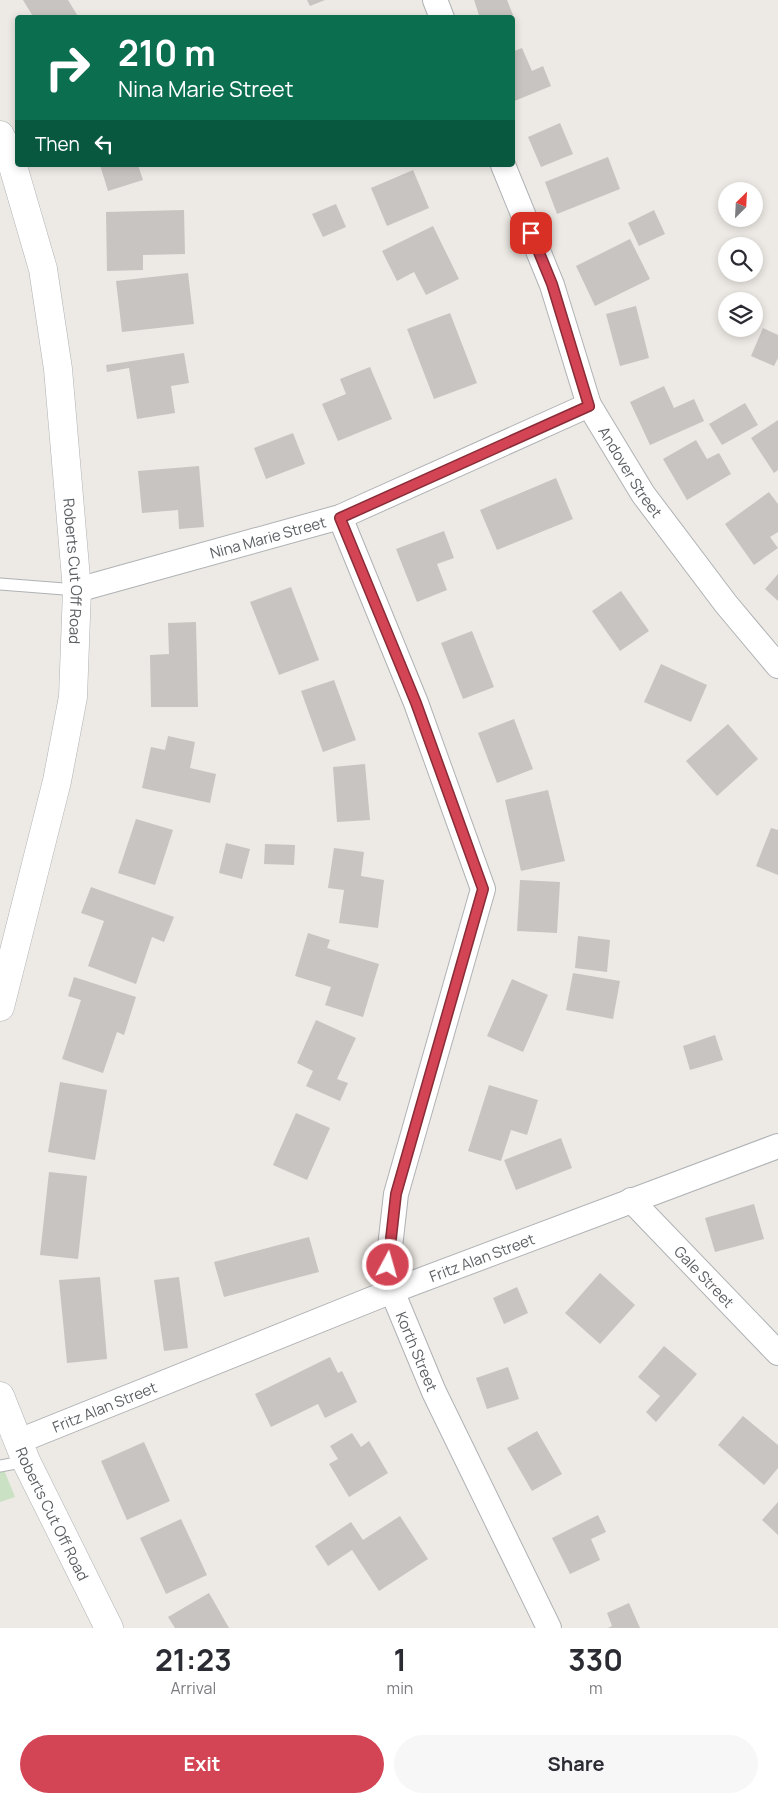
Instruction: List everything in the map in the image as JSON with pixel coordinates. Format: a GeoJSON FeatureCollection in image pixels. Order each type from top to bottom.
{"type":"FeatureCollection","features":[{"type":"Feature","properties":{"kind":"street"},"geometry":{"type":"LineString","coordinates":[[435,0],[441,15]]}},
{"type":"Feature","properties":{"kind":"street","name":"Roberts Cut Off Road"},"geometry":{"type":"LineString","coordinates":[[0,135],[10,156],[43,269],[58,370],[78,590],[73,697],[57,781],[0,1007]]}},
{"type":"Feature","properties":{"kind":"street","name":"Andover Street"},"geometry":{"type":"LineString","coordinates":[[504,167],[552,284],[589,406],[643,494],[726,604],[778,666]]}},
{"type":"Feature","properties":{"kind":"street","name":"Nina Marie Street"},"geometry":{"type":"LineString","coordinates":[[78,590],[340,518],[589,406]]}},
{"type":"Feature","properties":{"kind":"street","name":"Korth Street"},"geometry":{"type":"LineString","coordinates":[[340,518],[416,703],[483,889],[396,1194],[388,1265],[392,1291],[434,1392],[549,1628]]}},
{"type":"Feature","properties":{"kind":"street","name":"Fritz Alan Street"},"geometry":{"type":"LineString","coordinates":[[15,1456],[392,1291],[778,1146]]}},
{"type":"Feature","properties":{"kind":"street","name":"Gale Street"},"geometry":{"type":"LineString","coordinates":[[631,1200],[778,1353]]}},
{"type":"Feature","properties":{"kind":"street","name":"Roberts Cut Off Road"},"geometry":{"type":"LineString","coordinates":[[0,1396],[15,1456],[109,1628]]}},
{"type":"Feature","properties":{"kind":"lane"},"geometry":{"type":"LineString","coordinates":[[0,584],[78,590]]}},
{"type":"Feature","properties":{"kind":"green space"},"geometry":{"type":"Polygon","coordinates":[[[0,1460],[15,1497],[0,1502],[0,1460]]]}},
{"type":"Feature","properties":{"kind":"building"},"geometry":{"type":"Polygon","coordinates":[[[23,0],[68,0],[77,15],[32,15],[23,0]]]}},
{"type":"Feature","properties":{"kind":"building"},"geometry":{"type":"Polygon","coordinates":[[[307,0],[325,0],[310,6],[307,0]]]}},
{"type":"Feature","properties":{"kind":"building"},"geometry":{"type":"Polygon","coordinates":[[[474,0],[507,0],[513,15],[479,15],[474,0]]]}},
{"type":"Feature","properties":{"kind":"building"},"geometry":{"type":"Polygon","coordinates":[[[522,48],[532,71],[543,66],[551,86],[515,101],[515,51],[522,48]]]}},
{"type":"Feature","properties":{"kind":"building"},"geometry":{"type":"Polygon","coordinates":[[[560,123],[573,154],[541,167],[528,137],[560,123]]]}},
{"type":"Feature","properties":{"kind":"building"},"geometry":{"type":"Polygon","coordinates":[[[608,157],[620,189],[557,214],[545,182],[608,157]]]}},
{"type":"Feature","properties":{"kind":"building"},"geometry":{"type":"Polygon","coordinates":[[[101,167],[139,167],[143,180],[108,191],[101,167]]]}},
{"type":"Feature","properties":{"kind":"building"},"geometry":{"type":"Polygon","coordinates":[[[413,170],[429,208],[387,226],[371,188],[413,170]]]}},
{"type":"Feature","properties":{"kind":"building"},"geometry":{"type":"Polygon","coordinates":[[[336,204],[346,227],[323,237],[312,214],[336,204]]]}},
{"type":"Feature","properties":{"kind":"building"},"geometry":{"type":"Polygon","coordinates":[[[184,210],[185,254],[143,255],[143,270],[107,271],[106,212],[184,210]]]}},
{"type":"Feature","properties":{"kind":"building"},"geometry":{"type":"Polygon","coordinates":[[[654,210],[665,234],[639,246],[628,223],[654,210]]]}},
{"type":"Feature","properties":{"kind":"building"},"geometry":{"type":"Polygon","coordinates":[[[433,226],[459,279],[426,295],[414,272],[397,281],[382,251],[433,226]]]}},
{"type":"Feature","properties":{"kind":"building"},"geometry":{"type":"Polygon","coordinates":[[[630,239],[650,279],[595,306],[576,266],[630,239]]]}},
{"type":"Feature","properties":{"kind":"building"},"geometry":{"type":"Polygon","coordinates":[[[188,273],[194,324],[122,332],[116,281],[188,273]]]}},
{"type":"Feature","properties":{"kind":"building"},"geometry":{"type":"Polygon","coordinates":[[[636,306],[649,358],[620,366],[606,314],[636,306]]]}},
{"type":"Feature","properties":{"kind":"building"},"geometry":{"type":"Polygon","coordinates":[[[450,313],[477,383],[434,399],[407,329],[450,313]]]}},
{"type":"Feature","properties":{"kind":"building"},"geometry":{"type":"Polygon","coordinates":[[[763,328],[778,335],[778,358],[774,366],[751,356],[759,337],[763,337],[763,328]]]}},
{"type":"Feature","properties":{"kind":"building"},"geometry":{"type":"Polygon","coordinates":[[[184,353],[189,383],[171,386],[175,413],[137,419],[129,368],[107,372],[106,365],[184,353]]]}},
{"type":"Feature","properties":{"kind":"building"},"geometry":{"type":"Polygon","coordinates":[[[370,367],[392,419],[338,441],[322,404],[346,394],[340,379],[370,367]]]}},
{"type":"Feature","properties":{"kind":"building"},"geometry":{"type":"Polygon","coordinates":[[[664,386],[674,408],[694,399],[704,421],[650,445],[630,402],[664,386]]]}},
{"type":"Feature","properties":{"kind":"building"},"geometry":{"type":"Polygon","coordinates":[[[745,403],[758,425],[722,445],[709,424],[745,403]]]}},
{"type":"Feature","properties":{"kind":"building"},"geometry":{"type":"Polygon","coordinates":[[[778,420],[778,470],[774,473],[751,438],[778,420]]]}},
{"type":"Feature","properties":{"kind":"building"},"geometry":{"type":"Polygon","coordinates":[[[293,433],[305,464],[266,479],[254,448],[293,433]]]}},
{"type":"Feature","properties":{"kind":"building"},"geometry":{"type":"Polygon","coordinates":[[[696,440],[707,459],[719,453],[731,474],[687,500],[663,459],[696,440]]]}},
{"type":"Feature","properties":{"kind":"building"},"geometry":{"type":"Polygon","coordinates":[[[199,466],[204,527],[179,529],[178,510],[142,513],[138,471],[199,466]]]}},
{"type":"Feature","properties":{"kind":"building"},"geometry":{"type":"Polygon","coordinates":[[[556,478],[573,519],[497,550],[480,510],[556,478]]]}},
{"type":"Feature","properties":{"kind":"building"},"geometry":{"type":"Polygon","coordinates":[[[769,492],[778,504],[778,532],[770,537],[778,548],[754,565],[725,524],[769,492]]]}},
{"type":"Feature","properties":{"kind":"building"},"geometry":{"type":"Polygon","coordinates":[[[444,531],[454,558],[437,564],[447,590],[417,602],[396,549],[444,531]]]}},
{"type":"Feature","properties":{"kind":"building"},"geometry":{"type":"Polygon","coordinates":[[[778,574],[778,601],[765,589],[778,574]]]}},
{"type":"Feature","properties":{"kind":"building"},"geometry":{"type":"Polygon","coordinates":[[[291,587],[319,660],[279,675],[250,602],[291,587]]]}},
{"type":"Feature","properties":{"kind":"building"},"geometry":{"type":"Polygon","coordinates":[[[621,591],[649,631],[620,651],[592,611],[621,591]]]}},
{"type":"Feature","properties":{"kind":"building"},"geometry":{"type":"Polygon","coordinates":[[[196,622],[198,707],[151,707],[150,655],[169,654],[168,623],[196,622]]]}},
{"type":"Feature","properties":{"kind":"building"},"geometry":{"type":"Polygon","coordinates":[[[472,631],[494,687],[463,699],[441,643],[472,631]]]}},
{"type":"Feature","properties":{"kind":"building"},"geometry":{"type":"Polygon","coordinates":[[[661,664],[707,685],[691,722],[644,702],[661,664]]]}},
{"type":"Feature","properties":{"kind":"building"},"geometry":{"type":"Polygon","coordinates":[[[334,680],[356,740],[323,752],[301,691],[334,680]]]}},
{"type":"Feature","properties":{"kind":"building"},"geometry":{"type":"Polygon","coordinates":[[[514,719],[533,769],[497,783],[478,733],[514,719]]]}},
{"type":"Feature","properties":{"kind":"building"},"geometry":{"type":"Polygon","coordinates":[[[728,724],[758,759],[717,796],[686,761],[728,724]]]}},
{"type":"Feature","properties":{"kind":"building"},"geometry":{"type":"Polygon","coordinates":[[[168,736],[195,742],[190,768],[216,774],[210,803],[142,788],[151,747],[165,750],[168,736]]]}},
{"type":"Feature","properties":{"kind":"building"},"geometry":{"type":"Polygon","coordinates":[[[365,764],[370,820],[337,822],[333,767],[365,764]]]}},
{"type":"Feature","properties":{"kind":"building"},"geometry":{"type":"Polygon","coordinates":[[[548,790],[565,861],[521,871],[505,800],[548,790]]]}},
{"type":"Feature","properties":{"kind":"building"},"geometry":{"type":"Polygon","coordinates":[[[136,819],[173,830],[155,885],[118,873],[136,819]]]}},
{"type":"Feature","properties":{"kind":"building"},"geometry":{"type":"Polygon","coordinates":[[[771,828],[778,830],[778,875],[756,866],[771,828]]]}},
{"type":"Feature","properties":{"kind":"building"},"geometry":{"type":"Polygon","coordinates":[[[226,843],[250,849],[242,879],[219,873],[226,843]]]}},
{"type":"Feature","properties":{"kind":"building"},"geometry":{"type":"Polygon","coordinates":[[[265,844],[295,845],[294,865],[264,864],[265,844]]]}},
{"type":"Feature","properties":{"kind":"building"},"geometry":{"type":"Polygon","coordinates":[[[334,848],[364,852],[361,876],[384,880],[378,928],[339,923],[344,890],[328,888],[334,848]]]}},
{"type":"Feature","properties":{"kind":"building"},"geometry":{"type":"Polygon","coordinates":[[[520,880],[560,882],[557,933],[517,931],[520,880]]]}},
{"type":"Feature","properties":{"kind":"building"},"geometry":{"type":"Polygon","coordinates":[[[91,887],[174,917],[164,942],[152,937],[136,984],[88,966],[104,921],[81,913],[91,887]]]}},
{"type":"Feature","properties":{"kind":"building"},"geometry":{"type":"Polygon","coordinates":[[[308,933],[330,940],[327,948],[379,964],[363,1017],[325,1005],[331,987],[295,976],[308,933]]]}},
{"type":"Feature","properties":{"kind":"building"},"geometry":{"type":"Polygon","coordinates":[[[578,936],[610,940],[607,972],[575,968],[578,936]]]}},
{"type":"Feature","properties":{"kind":"building"},"geometry":{"type":"Polygon","coordinates":[[[573,973],[620,981],[613,1019],[566,1010],[573,973]]]}},
{"type":"Feature","properties":{"kind":"building"},"geometry":{"type":"Polygon","coordinates":[[[74,977],[136,997],[124,1035],[117,1032],[103,1073],[62,1059],[81,1000],[68,996],[74,977]]]}},
{"type":"Feature","properties":{"kind":"building"},"geometry":{"type":"Polygon","coordinates":[[[512,979],[548,995],[523,1052],[487,1036],[512,979]]]}},
{"type":"Feature","properties":{"kind":"building"},"geometry":{"type":"Polygon","coordinates":[[[316,1020],[356,1038],[337,1079],[348,1083],[340,1101],[306,1086],[313,1071],[297,1063],[316,1020]]]}},
{"type":"Feature","properties":{"kind":"building"},"geometry":{"type":"Polygon","coordinates":[[[715,1035],[723,1060],[690,1070],[683,1046],[715,1035]]]}},
{"type":"Feature","properties":{"kind":"building"},"geometry":{"type":"Polygon","coordinates":[[[60,1082],[107,1090],[95,1160],[48,1152],[60,1082]]]}},
{"type":"Feature","properties":{"kind":"building"},"geometry":{"type":"Polygon","coordinates":[[[489,1085],[538,1100],[527,1135],[511,1130],[501,1161],[468,1151],[489,1085]]]}},
{"type":"Feature","properties":{"kind":"building"},"geometry":{"type":"Polygon","coordinates":[[[296,1113],[330,1128],[307,1180],[273,1165],[296,1113]]]}},
{"type":"Feature","properties":{"kind":"building"},"geometry":{"type":"Polygon","coordinates":[[[561,1138],[572,1168],[516,1190],[504,1160],[561,1138]]]}},
{"type":"Feature","properties":{"kind":"building"},"geometry":{"type":"Polygon","coordinates":[[[49,1172],[87,1176],[78,1259],[40,1255],[49,1172]]]}},
{"type":"Feature","properties":{"kind":"building"},"geometry":{"type":"Polygon","coordinates":[[[754,1204],[764,1239],[715,1252],[705,1218],[754,1204]]]}},
{"type":"Feature","properties":{"kind":"building"},"geometry":{"type":"Polygon","coordinates":[[[309,1237],[319,1272],[224,1297],[214,1262],[309,1237]]]}},
{"type":"Feature","properties":{"kind":"building"},"geometry":{"type":"Polygon","coordinates":[[[600,1273],[635,1305],[600,1344],[565,1313],[600,1273]]]}},
{"type":"Feature","properties":{"kind":"building"},"geometry":{"type":"Polygon","coordinates":[[[100,1277],[107,1359],[67,1363],[59,1280],[100,1277]]]}},
{"type":"Feature","properties":{"kind":"building"},"geometry":{"type":"Polygon","coordinates":[[[179,1277],[188,1348],[164,1351],[154,1280],[179,1277]]]}},
{"type":"Feature","properties":{"kind":"building"},"geometry":{"type":"Polygon","coordinates":[[[517,1287],[528,1313],[504,1324],[493,1298],[517,1287]]]}},
{"type":"Feature","properties":{"kind":"building"},"geometry":{"type":"Polygon","coordinates":[[[664,1346],[697,1374],[656,1422],[646,1412],[660,1396],[638,1377],[664,1346]]]}},
{"type":"Feature","properties":{"kind":"building"},"geometry":{"type":"Polygon","coordinates":[[[330,1357],[338,1373],[342,1371],[357,1402],[325,1418],[318,1404],[271,1427],[255,1394],[330,1357]]]}},
{"type":"Feature","properties":{"kind":"building"},"geometry":{"type":"Polygon","coordinates":[[[508,1367],[519,1399],[487,1409],[476,1378],[508,1367]]]}},
{"type":"Feature","properties":{"kind":"building"},"geometry":{"type":"Polygon","coordinates":[[[743,1416],[778,1445],[778,1468],[764,1485],[718,1445],[743,1416]]]}},
{"type":"Feature","properties":{"kind":"building"},"geometry":{"type":"Polygon","coordinates":[[[537,1431],[562,1474],[532,1491],[507,1448],[537,1431]]]}},
{"type":"Feature","properties":{"kind":"building"},"geometry":{"type":"Polygon","coordinates":[[[352,1433],[361,1447],[369,1441],[388,1473],[349,1497],[329,1464],[338,1459],[330,1446],[352,1433]]]}},
{"type":"Feature","properties":{"kind":"building"},"geometry":{"type":"Polygon","coordinates":[[[144,1442],[170,1501],[127,1520],[101,1461],[144,1442]]]}},
{"type":"Feature","properties":{"kind":"building"},"geometry":{"type":"Polygon","coordinates":[[[778,1502],[778,1535],[762,1520],[778,1502]]]}},
{"type":"Feature","properties":{"kind":"building"},"geometry":{"type":"Polygon","coordinates":[[[598,1515],[606,1532],[591,1539],[600,1560],[570,1574],[552,1538],[598,1515]]]}},
{"type":"Feature","properties":{"kind":"building"},"geometry":{"type":"Polygon","coordinates":[[[400,1516],[428,1559],[379,1591],[352,1550],[328,1566],[315,1546],[351,1522],[363,1540],[400,1516]]]}},
{"type":"Feature","properties":{"kind":"building"},"geometry":{"type":"Polygon","coordinates":[[[181,1519],[207,1575],[166,1594],[140,1538],[181,1519]]]}},
{"type":"Feature","properties":{"kind":"building"},"geometry":{"type":"Polygon","coordinates":[[[209,1593],[229,1628],[175,1628],[168,1617],[209,1593]]]}},
{"type":"Feature","properties":{"kind":"building"},"geometry":{"type":"Polygon","coordinates":[[[629,1603],[640,1628],[608,1628],[612,1626],[607,1613],[629,1603]]]}},
{"type":"Feature","properties":{"kind":"route"},"geometry":{"type":"LineString","coordinates":[[388,1265],[396,1194],[483,889],[416,703],[340,518],[589,406],[552,284],[531,233]]}}]}
